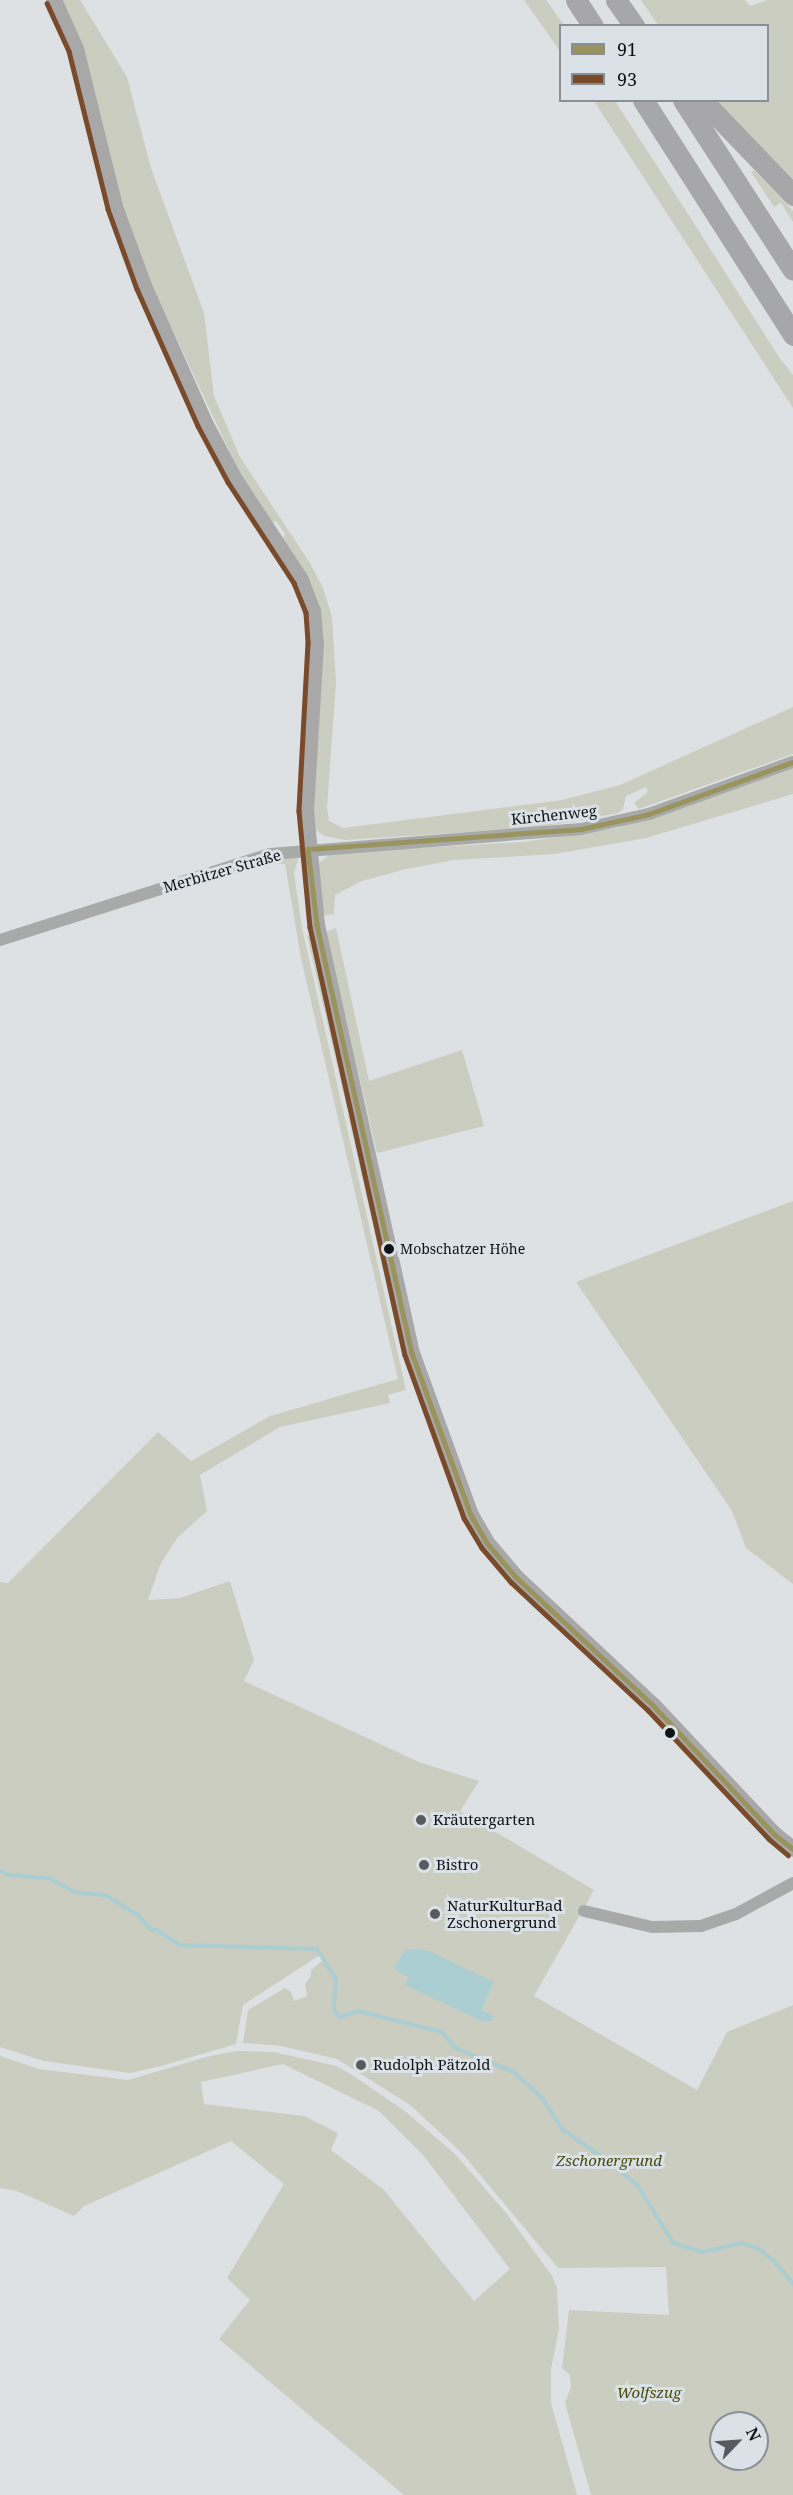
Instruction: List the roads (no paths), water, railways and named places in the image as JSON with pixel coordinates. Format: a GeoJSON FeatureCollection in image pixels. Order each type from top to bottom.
{"type":"FeatureCollection","features":[{"type":"Feature","properties":{"kind":"highway"},"geometry":{"type":"LineString","coordinates":[[576,0],[592,24]]}},
{"type":"Feature","properties":{"kind":"highway"},"geometry":{"type":"LineString","coordinates":[[616,0],[633,24]]}},
{"type":"Feature","properties":{"kind":"highway"},"geometry":{"type":"LineString","coordinates":[[644,102],[793,335]]}},
{"type":"Feature","properties":{"kind":"highway"},"geometry":{"type":"LineString","coordinates":[[684,102],[793,270]]}},
{"type":"Feature","properties":{"kind":"highway"},"geometry":{"type":"LineString","coordinates":[[704,102],[793,195]]}},
{"type":"Feature","properties":{"kind":"street"},"geometry":{"type":"LineString","coordinates":[[54,0],[76,49],[115,207],[144,286],[234,478],[301,580],[313,611],[316,643],[306,810],[317,925],[412,1353],[471,1515],[488,1545],[516,1576],[653,1705],[774,1834],[793,1849]]}},
{"type":"Feature","properties":{"kind":"street","name":"Kirchenweg"},"geometry":{"type":"LineString","coordinates":[[308,849],[581,829],[649,814],[793,762]]}},
{"type":"Feature","properties":{"kind":"street","name":"Merbitzer Straße"},"geometry":{"type":"LineString","coordinates":[[0,940],[270,854],[308,849]]}},
{"type":"Feature","properties":{"kind":"street"},"geometry":{"type":"LineString","coordinates":[[584,1911],[652,1927],[700,1926],[736,1914],[793,1883]]}},
{"type":"Feature","properties":{"kind":"water"},"geometry":{"type":"Polygon","coordinates":[[[405,1950],[429,1951],[494,1982],[481,2010],[494,2016],[492,2021],[482,2021],[405,1985],[408,1977],[397,1971],[395,1967],[405,1950]]]}},
{"type":"Feature","properties":{"kind":"waterway"},"geometry":{"type":"LineString","coordinates":[[0,1871],[9,1875],[49,1878],[74,1892],[105,1895],[138,1915],[151,1930],[157,1930],[180,1945],[317,1949],[336,1980],[334,2005],[335,2012],[340,2017],[358,2011],[442,2032],[457,2049],[514,2072],[543,2099],[562,2129],[616,2167],[638,2186],[673,2243],[703,2252],[742,2243],[759,2249],[776,2263],[793,2284]]}},
{"type":"Feature","properties":{"kind":"place","name":"Mobschatzer Höhe"},"geometry":{"type":"Point","coordinates":[389,1249]}},
{"type":"Feature","properties":{"kind":"place","name":"Kräutergarten"},"geometry":{"type":"Point","coordinates":[421,1820]}},
{"type":"Feature","properties":{"kind":"place","name":"Bistro"},"geometry":{"type":"Point","coordinates":[424,1865]}},
{"type":"Feature","properties":{"kind":"place","name":"NaturKulturBad Zschonergrund"},"geometry":{"type":"Point","coordinates":[435,1914]}},
{"type":"Feature","properties":{"kind":"place","name":"Rudolph Pätzold"},"geometry":{"type":"Point","coordinates":[361,2065]}},
{"type":"Feature","properties":{"kind":"park label","name":"Zschonergrund"},"geometry":{"type":"Point","coordinates":[609,2161]}},
{"type":"Feature","properties":{"kind":"park label","name":"Wolfszug"},"geometry":{"type":"Point","coordinates":[649,2393]}}]}
